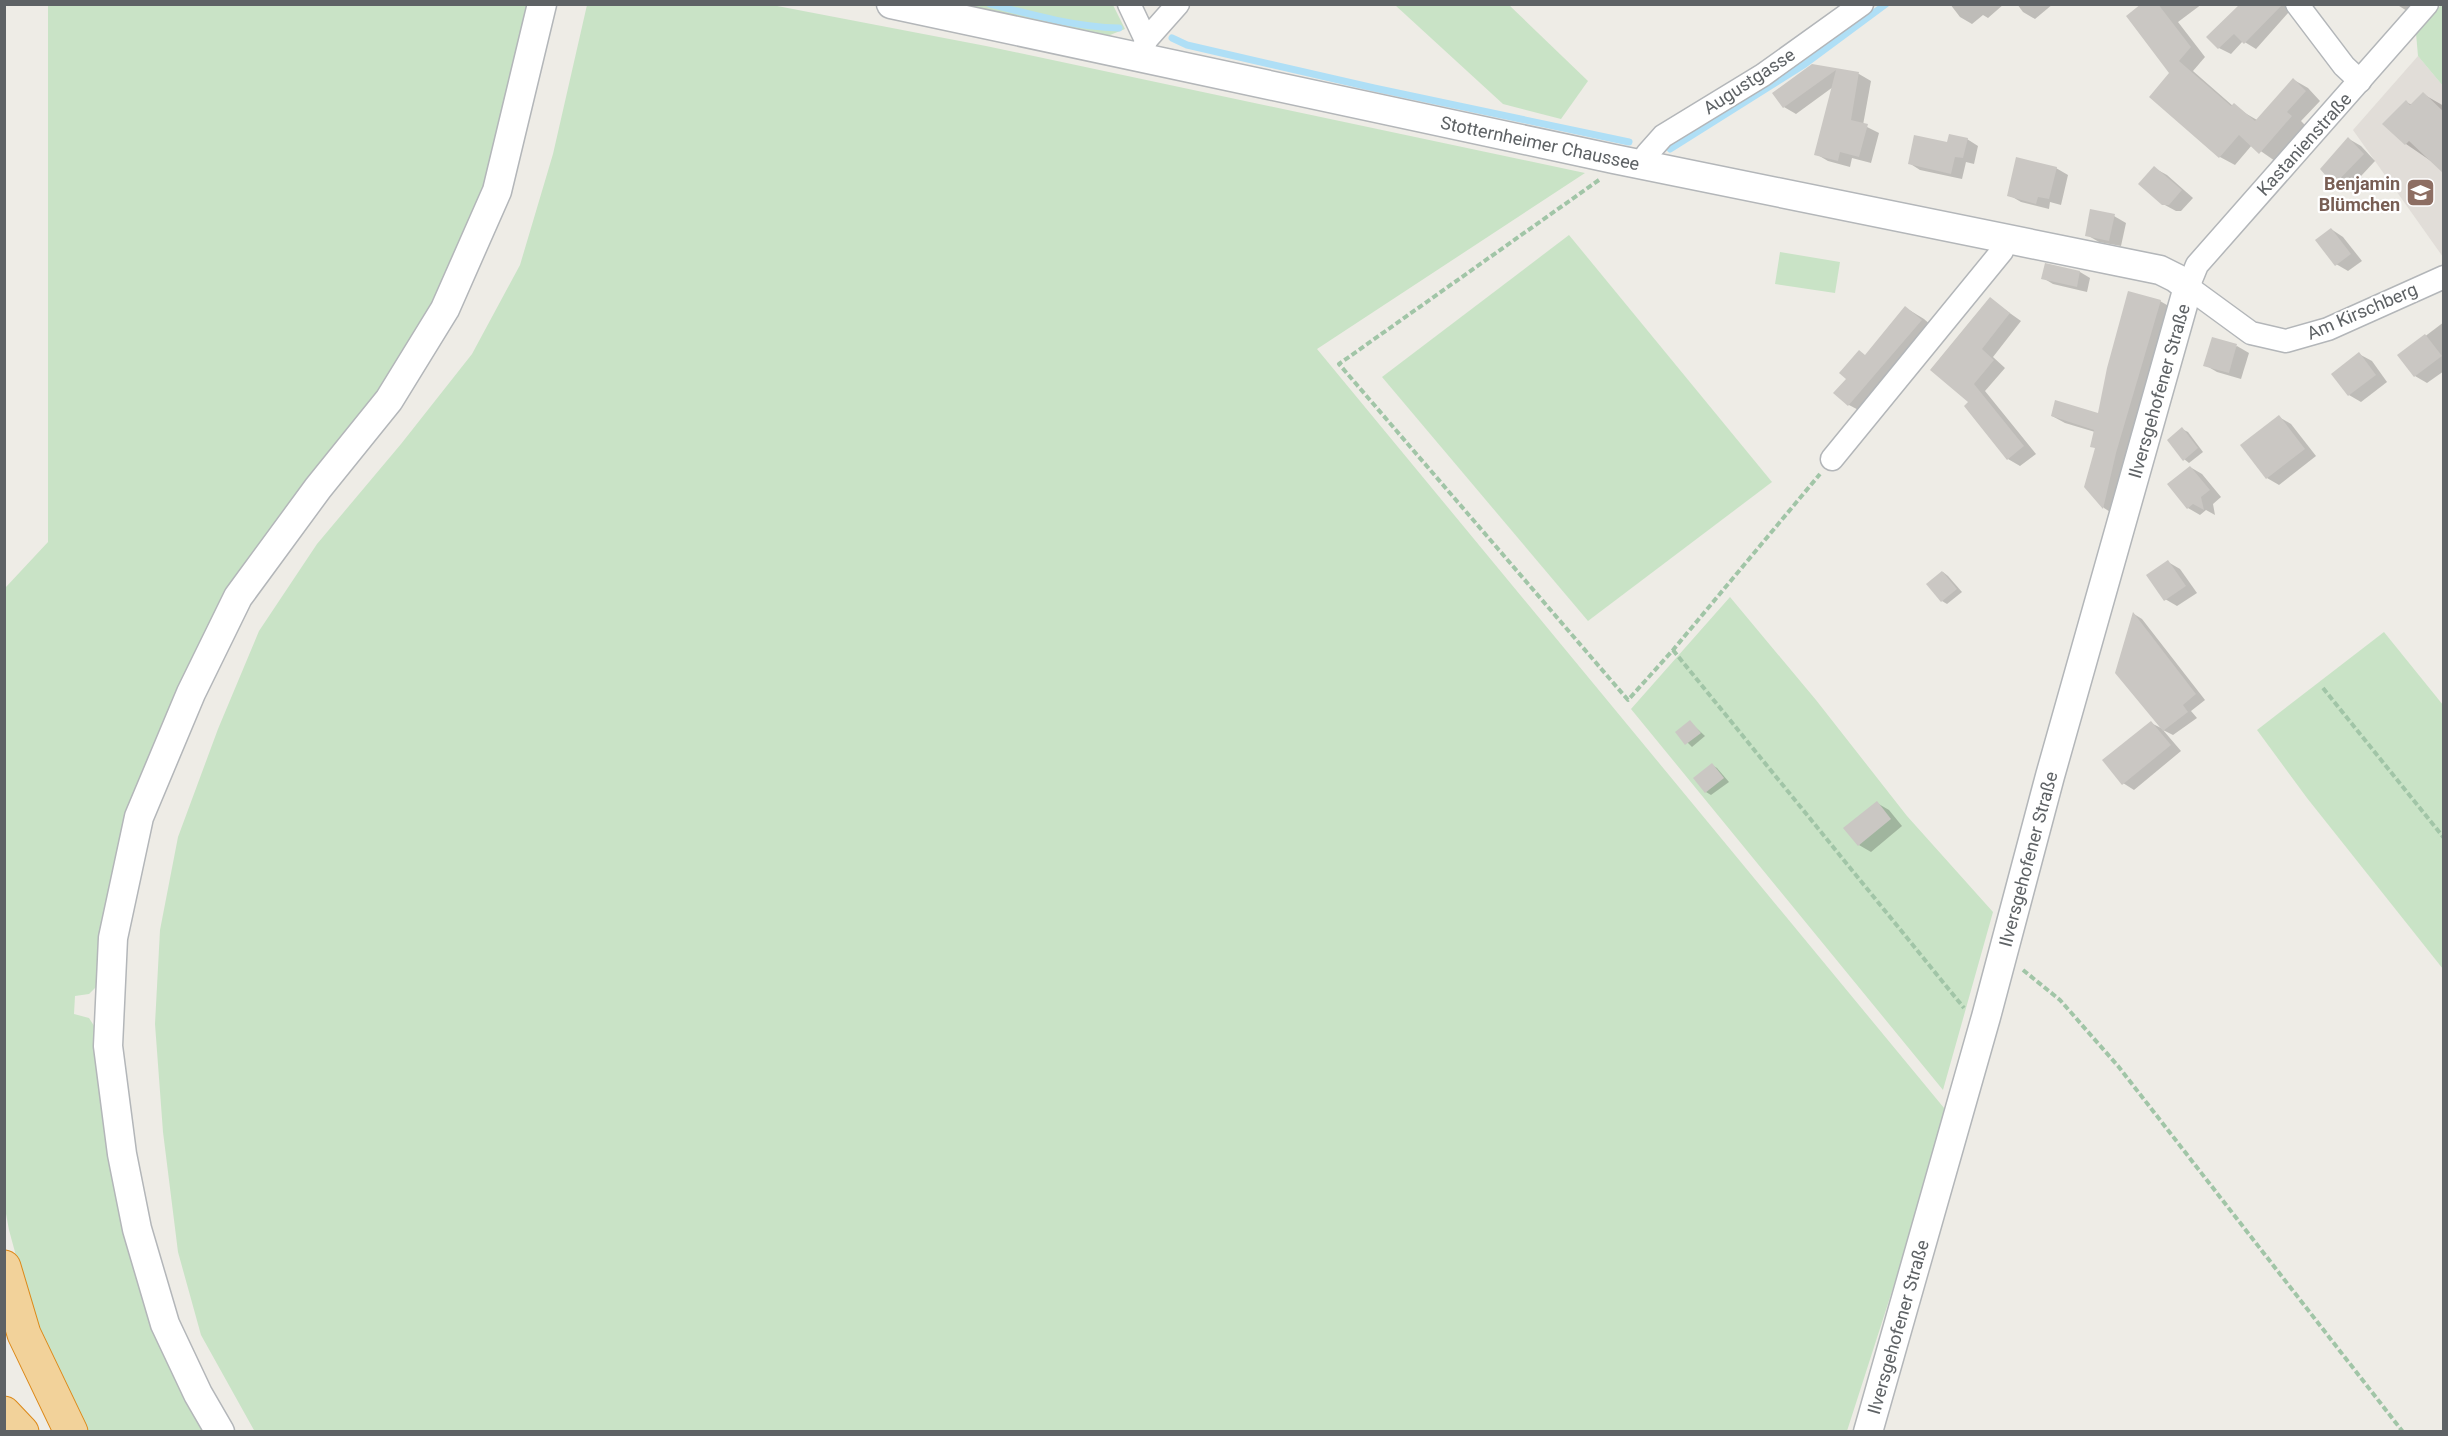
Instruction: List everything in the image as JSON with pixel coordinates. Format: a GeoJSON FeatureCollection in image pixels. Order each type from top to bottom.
{"type":"FeatureCollection","features":[{"type":"Feature","properties":{"kind":"highway"},"geometry":{"type":"LineString","coordinates":[[4,1267],[24,1334],[71,1431]]}},
{"type":"Feature","properties":{"kind":"highway"},"geometry":{"type":"LineString","coordinates":[[4,1413],[22,1431]]}},
{"type":"Feature","properties":{"kind":"street"},"geometry":{"type":"LineString","coordinates":[[220,1431],[198,1394],[165,1324],[137,1229],[120,1143],[108,1046],[113,938],[139,817],[191,693],[238,597],[318,488],[389,400],[445,309],[497,191],[542,4]]}},
{"type":"Feature","properties":{"kind":"street","name":"Stotternheimer Chaussee"},"geometry":{"type":"LineString","coordinates":[[891,4],[1076,44],[1143,49],[1614,159],[2160,270],[2188,287]]}},
{"type":"Feature","properties":{"kind":"street"},"geometry":{"type":"LineString","coordinates":[[1129,4],[1143,49]]}},
{"type":"Feature","properties":{"kind":"street"},"geometry":{"type":"LineString","coordinates":[[1143,49],[1178,4]]}},
{"type":"Feature","properties":{"kind":"street","name":"Augustgasse"},"geometry":{"type":"LineString","coordinates":[[1644,165],[1647,154],[1663,136],[1763,75],[1862,4]]}},
{"type":"Feature","properties":{"kind":"street"},"geometry":{"type":"LineString","coordinates":[[2297,4],[2344,66],[2360,81]]}},
{"type":"Feature","properties":{"kind":"street","name":"Kastanienstraße"},"geometry":{"type":"LineString","coordinates":[[2188,287],[2197,265],[2427,4]]}},
{"type":"Feature","properties":{"kind":"street"},"geometry":{"type":"LineString","coordinates":[[1832,459],[2002,251],[2005,239]]}},
{"type":"Feature","properties":{"kind":"street","name":"Am Kirschberg"},"geometry":{"type":"LineString","coordinates":[[2188,287],[2251,333],[2286,341],[2328,329],[2444,277]]}},
{"type":"Feature","properties":{"kind":"street","name":"Ilversgehofener Straße"},"geometry":{"type":"LineString","coordinates":[[1868,1431],[2188,287]]}},
{"type":"Feature","properties":{"kind":"path"},"geometry":{"type":"LineString","coordinates":[[1614,159],[1598,181],[1339,364],[1628,700],[1673,650],[1832,459]]}},
{"type":"Feature","properties":{"kind":"path"},"geometry":{"type":"LineString","coordinates":[[1673,650],[1965,1010]]}},
{"type":"Feature","properties":{"kind":"path"},"geometry":{"type":"LineString","coordinates":[[2323,688],[2444,838]]}},
{"type":"Feature","properties":{"kind":"path"},"geometry":{"type":"LineString","coordinates":[[2001,962],[2026,971],[2060,1000],[2118,1066],[2403,1431]]}},
{"type":"Feature","properties":{"kind":"shaded area","name":"Benjamin Blümchen"},"geometry":{"type":"Polygon","coordinates":[[[2418,56],[2443,86],[2443,257],[2353,130],[2418,56]]]}},
{"type":"Feature","properties":{"kind":"green space"},"geometry":{"type":"Polygon","coordinates":[[[48,5],[530,5],[510,107],[470,229],[429,314],[374,402],[232,589],[189,663],[138,783],[98,985],[89,994],[75,996],[74,1014],[89,1018],[98,1032],[206,1431],[85,1431],[34,1322],[4,1203],[4,616],[6,587],[48,542],[48,5]]]}},
{"type":"Feature","properties":{"kind":"green space"},"geometry":{"type":"Polygon","coordinates":[[[587,5],[772,5],[986,46],[1585,173],[1317,349],[1949,1114],[1847,1431],[255,1432],[201,1335],[178,1252],[163,1132],[155,1024],[160,930],[178,837],[218,729],[259,631],[317,544],[401,444],[472,354],[520,265],[553,154],[587,5]]]}},
{"type":"Feature","properties":{"kind":"green space"},"geometry":{"type":"Polygon","coordinates":[[[953,5],[1113,5],[1125,29],[1105,37],[953,5]]]}},
{"type":"Feature","properties":{"kind":"green space"},"geometry":{"type":"Polygon","coordinates":[[[1395,5],[1509,5],[1588,81],[1561,119],[1503,104],[1395,5]]]}},
{"type":"Feature","properties":{"kind":"green space"},"geometry":{"type":"Polygon","coordinates":[[[2443,5],[2443,86],[2418,56],[2416,33],[2443,5]]]}},
{"type":"Feature","properties":{"kind":"green space"},"geometry":{"type":"Polygon","coordinates":[[[1569,235],[1772,482],[1588,621],[1382,377],[1569,235]]]}},
{"type":"Feature","properties":{"kind":"green space"},"geometry":{"type":"Polygon","coordinates":[[[1780,252],[1840,262],[1835,293],[1775,284],[1780,252]]]}},
{"type":"Feature","properties":{"kind":"green space"},"geometry":{"type":"Polygon","coordinates":[[[1730,597],[1816,700],[1907,816],[1993,912],[1943,1090],[1631,709],[1730,597]]]}},
{"type":"Feature","properties":{"kind":"green space"},"geometry":{"type":"Polygon","coordinates":[[[2384,632],[2443,705],[2443,969],[2307,798],[2257,730],[2384,632]]]}},
{"type":"Feature","properties":{"kind":"building"},"geometry":{"type":"Polygon","coordinates":[[[2141,4],[2158,4],[2191,47],[2179,61],[2231,106],[2234,103],[2255,121],[2293,78],[2306,91],[2287,112],[2292,116],[2259,154],[2239,135],[2219,158],[2149,97],[2169,73],[2126,16],[2141,4]]]}},
{"type":"Feature","properties":{"kind":"building"},"geometry":{"type":"Polygon","coordinates":[[[2240,4],[2283,4],[2244,44],[2234,34],[2218,49],[2206,37],[2240,4]]]}},
{"type":"Feature","properties":{"kind":"building"},"geometry":{"type":"Polygon","coordinates":[[[1812,64],[1859,72],[1851,120],[1868,124],[1859,157],[1840,152],[1838,161],[1814,155],[1836,70],[1783,108],[1772,93],[1812,64]]]}},
{"type":"Feature","properties":{"kind":"building"},"geometry":{"type":"Polygon","coordinates":[[[2423,92],[2444,112],[2444,174],[2409,141],[2405,145],[2382,124],[2406,100],[2410,105],[2423,92]]]}},
{"type":"Feature","properties":{"kind":"building"},"geometry":{"type":"Polygon","coordinates":[[[1949,134],[1968,138],[1963,158],[1955,157],[1951,174],[1908,164],[1914,135],[1947,142],[1949,134]]]}},
{"type":"Feature","properties":{"kind":"building"},"geometry":{"type":"Polygon","coordinates":[[[2348,137],[2364,154],[2334,185],[2320,169],[2348,137]]]}},
{"type":"Feature","properties":{"kind":"building"},"geometry":{"type":"Polygon","coordinates":[[[2016,157],[2057,167],[2049,199],[2038,197],[2036,204],[2007,196],[2016,157]]]}},
{"type":"Feature","properties":{"kind":"building"},"geometry":{"type":"Polygon","coordinates":[[[2154,166],[2182,190],[2169,205],[2162,205],[2138,184],[2154,166]]]}},
{"type":"Feature","properties":{"kind":"building"},"geometry":{"type":"Polygon","coordinates":[[[2090,209],[2115,214],[2109,241],[2085,236],[2090,209]]]}},
{"type":"Feature","properties":{"kind":"building"},"geometry":{"type":"Polygon","coordinates":[[[2331,228],[2351,254],[2335,266],[2315,240],[2331,228]]]}},
{"type":"Feature","properties":{"kind":"building"},"geometry":{"type":"Polygon","coordinates":[[[2045,263],[2080,271],[2077,287],[2041,279],[2045,263]]]}},
{"type":"Feature","properties":{"kind":"building"},"geometry":{"type":"Polygon","coordinates":[[[2128,291],[2161,300],[2116,453],[2103,509],[2084,487],[2095,448],[2090,447],[2094,430],[2051,416],[2055,400],[2098,413],[2107,368],[2128,291]]]}},
{"type":"Feature","properties":{"kind":"building"},"geometry":{"type":"Polygon","coordinates":[[[1990,297],[2010,313],[1982,349],[1994,360],[1974,384],[2024,446],[2007,460],[1964,406],[1968,402],[1930,370],[1990,297]]]}},
{"type":"Feature","properties":{"kind":"building"},"geometry":{"type":"Polygon","coordinates":[[[1905,306],[1922,320],[1848,406],[1833,393],[1846,379],[1839,373],[1859,350],[1865,355],[1905,306]]]}},
{"type":"Feature","properties":{"kind":"building"},"geometry":{"type":"Polygon","coordinates":[[[2425,334],[2442,356],[2414,377],[2397,355],[2425,334]]]}},
{"type":"Feature","properties":{"kind":"building"},"geometry":{"type":"Polygon","coordinates":[[[2212,337],[2237,344],[2229,373],[2203,366],[2212,337]]]}},
{"type":"Feature","properties":{"kind":"building"},"geometry":{"type":"Polygon","coordinates":[[[2359,352],[2376,375],[2348,396],[2331,374],[2359,352]]]}},
{"type":"Feature","properties":{"kind":"building"},"geometry":{"type":"Polygon","coordinates":[[[2279,415],[2305,449],[2266,479],[2240,445],[2279,415]]]}},
{"type":"Feature","properties":{"kind":"building"},"geometry":{"type":"Polygon","coordinates":[[[2182,427],[2198,448],[2183,461],[2167,440],[2182,427]]]}},
{"type":"Feature","properties":{"kind":"building"},"geometry":{"type":"Polygon","coordinates":[[[2190,466],[2210,490],[2201,497],[2204,510],[2193,504],[2187,509],[2167,484],[2190,466]]]}},
{"type":"Feature","properties":{"kind":"building"},"geometry":{"type":"Polygon","coordinates":[[[2168,560],[2186,586],[2164,601],[2146,575],[2168,560]]]}},
{"type":"Feature","properties":{"kind":"building"},"geometry":{"type":"Polygon","coordinates":[[[1942,571],[1957,589],[1941,602],[1926,584],[1942,571]]]}},
{"type":"Feature","properties":{"kind":"building"},"geometry":{"type":"Polygon","coordinates":[[[2133,612],[2196,694],[2183,705],[2188,712],[2163,731],[2115,673],[2133,612]]]}},
{"type":"Feature","properties":{"kind":"building"},"geometry":{"type":"Polygon","coordinates":[[[1690,720],[1701,733],[1685,745],[1675,732],[1690,720]]]}},
{"type":"Feature","properties":{"kind":"building"},"geometry":{"type":"Polygon","coordinates":[[[2151,721],[2171,745],[2122,785],[2102,760],[2151,721]]]}},
{"type":"Feature","properties":{"kind":"building"},"geometry":{"type":"Polygon","coordinates":[[[1712,763],[1724,778],[1705,793],[1693,778],[1712,763]]]}},
{"type":"Feature","properties":{"kind":"building"},"geometry":{"type":"Polygon","coordinates":[[[1877,801],[1891,819],[1858,846],[1843,828],[1877,801]]]}},
{"type":"Feature","properties":{"kind":"waterway"},"geometry":{"type":"LineString","coordinates":[[990,4],[1070,23],[1119,28]]}},
{"type":"Feature","properties":{"kind":"waterway"},"geometry":{"type":"LineString","coordinates":[[1670,149],[1805,64],[1886,4]]}},
{"type":"Feature","properties":{"kind":"waterway"},"geometry":{"type":"LineString","coordinates":[[1172,38],[1187,45],[1374,88],[1629,142]]}},
{"type":"Feature","properties":{"kind":"place","name":"Benjamin Blümchen"},"geometry":{"type":"Point","coordinates":[2421,193]}}]}
